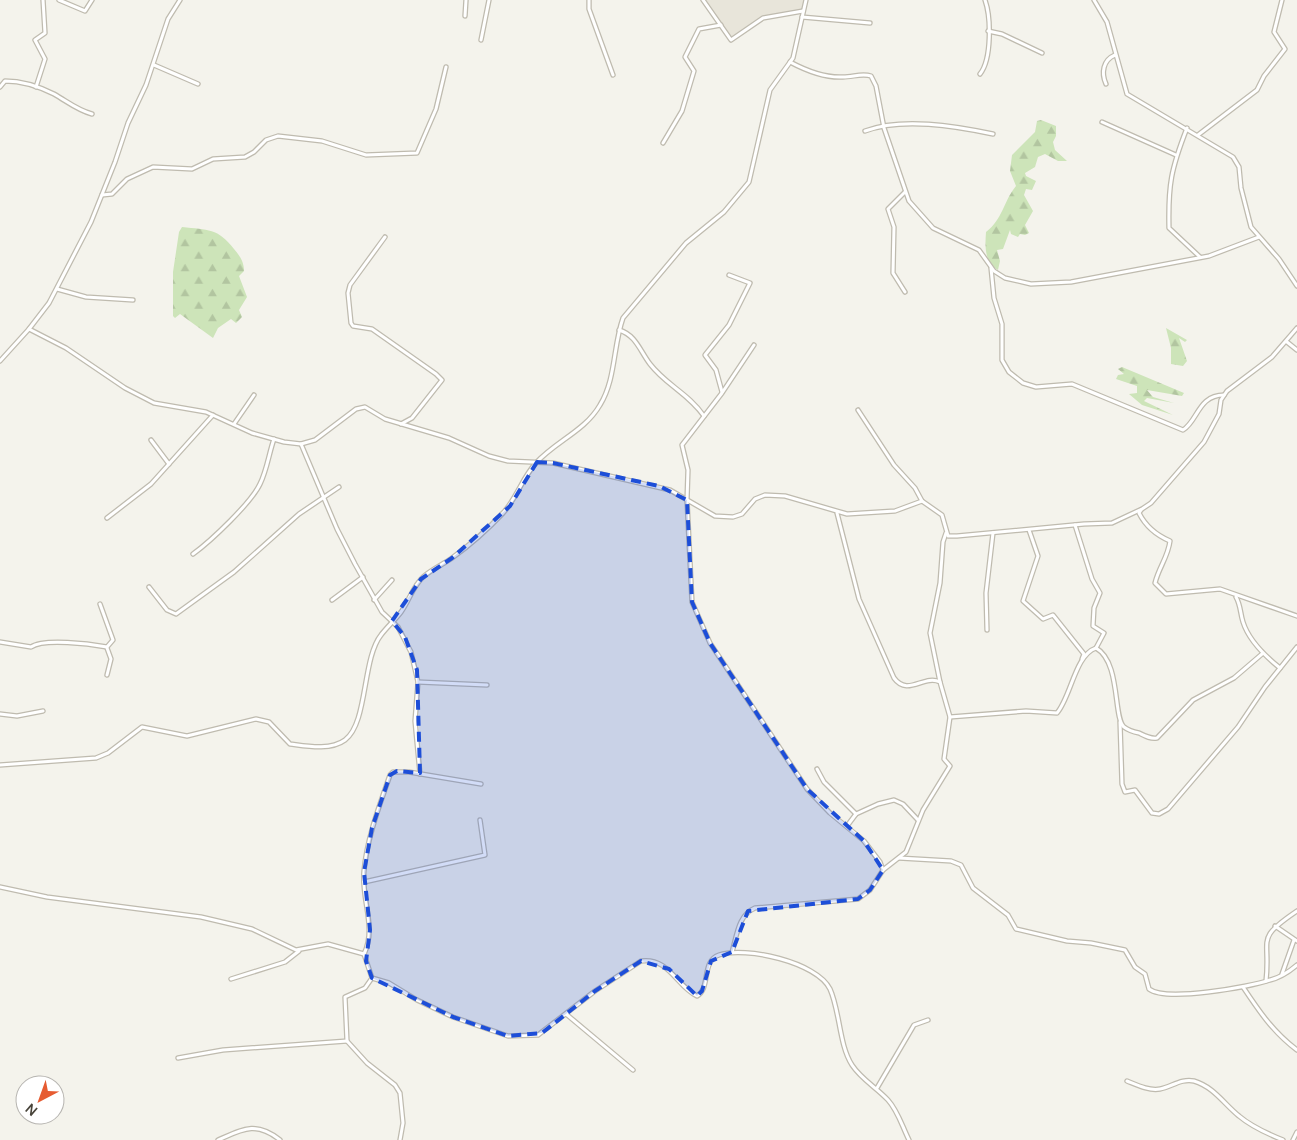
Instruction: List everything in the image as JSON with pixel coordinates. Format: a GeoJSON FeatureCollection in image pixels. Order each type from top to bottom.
{"type":"FeatureCollection","features":[{"type":"Feature","properties":{"kind":"street"},"geometry":{"type":"LineString","coordinates":[[36,88],[45,59],[35,40],[45,33],[43,0]]}},
{"type":"Feature","properties":{"kind":"street"},"geometry":{"type":"LineString","coordinates":[[59,0],[85,12],[92,0]]}},
{"type":"Feature","properties":{"kind":"street"},"geometry":{"type":"LineString","coordinates":[[0,360],[29,329],[57,289],[102,195],[128,123],[154,65],[168,18],[180,0]]}},
{"type":"Feature","properties":{"kind":"street"},"geometry":{"type":"LineString","coordinates":[[466,0],[466,16]]}},
{"type":"Feature","properties":{"kind":"street"},"geometry":{"type":"LineString","coordinates":[[481,40],[489,0]]}},
{"type":"Feature","properties":{"kind":"street"},"geometry":{"type":"LineString","coordinates":[[589,0],[589,9],[613,75]]}},
{"type":"Feature","properties":{"kind":"street"},"geometry":{"type":"LineString","coordinates":[[703,0],[729,39],[733,40],[763,18],[803,11]]}},
{"type":"Feature","properties":{"kind":"street"},"geometry":{"type":"LineString","coordinates":[[0,765],[102,756],[142,727],[187,736],[256,718],[269,722],[283,740],[290,744],[325,747],[337,744],[350,735],[354,728],[366,688],[375,644],[400,613],[421,579],[452,558],[502,514],[515,499],[523,479],[537,462],[558,443],[589,421],[601,404],[610,380],[623,318],[686,243],[724,212],[744,191],[751,176],[770,90],[790,62],[806,0]]}},
{"type":"Feature","properties":{"kind":"street"},"geometry":{"type":"LineString","coordinates":[[980,74],[988,56],[989,10],[985,0]]}},
{"type":"Feature","properties":{"kind":"street"},"geometry":{"type":"LineString","coordinates":[[1094,0],[1107,22],[1127,94],[1187,128],[1235,159],[1240,172],[1241,188],[1248,208],[1249,222],[1259,237],[1279,259],[1297,286]]}},
{"type":"Feature","properties":{"kind":"street"},"geometry":{"type":"LineString","coordinates":[[1198,135],[1256,90],[1269,68],[1283,54],[1285,49],[1274,32],[1282,0]]}},
{"type":"Feature","properties":{"kind":"street"},"geometry":{"type":"LineString","coordinates":[[802,17],[870,24]]}},
{"type":"Feature","properties":{"kind":"street"},"geometry":{"type":"LineString","coordinates":[[662,143],[682,112],[694,71],[685,57],[699,29],[721,25]]}},
{"type":"Feature","properties":{"kind":"street"},"geometry":{"type":"LineString","coordinates":[[988,31],[1002,34],[1042,53]]}},
{"type":"Feature","properties":{"kind":"street"},"geometry":{"type":"LineString","coordinates":[[1106,84],[1103,73],[1105,64],[1109,58],[1115,55]]}},
{"type":"Feature","properties":{"kind":"street"},"geometry":{"type":"LineString","coordinates":[[790,62],[802,69],[831,76],[844,78],[866,74],[871,76],[876,86],[883,124],[909,201],[933,228],[979,250],[991,267],[1005,278],[1024,282],[1071,282],[1220,253],[1259,237]]}},
{"type":"Feature","properties":{"kind":"street"},"geometry":{"type":"LineString","coordinates":[[154,65],[198,84]]}},
{"type":"Feature","properties":{"kind":"street"},"geometry":{"type":"LineString","coordinates":[[102,195],[112,194],[127,179],[153,167],[192,170],[213,158],[245,157],[254,152],[266,140],[278,136],[322,140],[366,155],[418,153],[436,109],[446,67]]}},
{"type":"Feature","properties":{"kind":"street"},"geometry":{"type":"LineString","coordinates":[[0,88],[5,81],[36,88],[57,96],[81,111],[92,114]]}},
{"type":"Feature","properties":{"kind":"street"},"geometry":{"type":"LineString","coordinates":[[1102,122],[1176,155]]}},
{"type":"Feature","properties":{"kind":"street"},"geometry":{"type":"LineString","coordinates":[[865,131],[883,124],[956,126],[993,134]]}},
{"type":"Feature","properties":{"kind":"street"},"geometry":{"type":"LineString","coordinates":[[1187,128],[1176,155],[1168,187],[1169,228],[1200,257]]}},
{"type":"Feature","properties":{"kind":"street"},"geometry":{"type":"LineString","coordinates":[[905,192],[888,209],[894,227],[893,273],[905,292]]}},
{"type":"Feature","properties":{"kind":"street"},"geometry":{"type":"LineString","coordinates":[[385,237],[350,285],[348,293],[350,323],[353,326],[372,329],[442,380],[412,418],[400,424]]}},
{"type":"Feature","properties":{"kind":"street"},"geometry":{"type":"LineString","coordinates":[[991,267],[994,298],[1002,324],[1002,360],[1009,372],[1023,383],[1043,387],[1072,384],[1183,430],[1200,406],[1216,396],[1224,395],[1267,361],[1287,342],[1297,328]]}},
{"type":"Feature","properties":{"kind":"street"},"geometry":{"type":"LineString","coordinates":[[722,393],[716,370],[705,355],[729,325],[750,283],[729,275]]}},
{"type":"Feature","properties":{"kind":"street"},"geometry":{"type":"LineString","coordinates":[[57,289],[92,298],[133,300]]}},
{"type":"Feature","properties":{"kind":"street"},"geometry":{"type":"LineString","coordinates":[[29,329],[66,348],[124,388],[154,403],[213,415],[252,433],[274,439],[301,444],[315,440],[361,407],[400,424],[449,438],[489,456],[508,461],[553,463],[659,486],[687,500],[704,512],[724,518],[742,514],[755,499],[765,495],[785,496],[838,513],[895,511],[922,501]]}},
{"type":"Feature","properties":{"kind":"street"},"geometry":{"type":"LineString","coordinates":[[619,330],[633,338],[652,367],[684,393],[704,416]]}},
{"type":"Feature","properties":{"kind":"street"},"geometry":{"type":"LineString","coordinates":[[1287,342],[1297,350]]}},
{"type":"Feature","properties":{"kind":"street"},"geometry":{"type":"LineString","coordinates":[[754,345],[722,393],[682,445],[688,470],[687,500],[692,602],[710,643],[807,789],[868,846],[883,870]]}},
{"type":"Feature","properties":{"kind":"street"},"geometry":{"type":"LineString","coordinates":[[234,424],[254,395]]}},
{"type":"Feature","properties":{"kind":"street"},"geometry":{"type":"LineString","coordinates":[[946,533],[957,536],[1112,523],[1142,509],[1151,503],[1204,442],[1219,414],[1224,395]]}},
{"type":"Feature","properties":{"kind":"street"},"geometry":{"type":"LineString","coordinates":[[732,952],[742,920],[748,911],[754,908],[858,899],[870,890],[883,870],[906,852],[918,820],[950,766],[944,759],[950,717],[940,682],[930,633],[932,616],[937,604],[943,542],[946,533],[942,515],[922,501],[915,488],[894,464],[858,410]]}},
{"type":"Feature","properties":{"kind":"street"},"geometry":{"type":"LineString","coordinates":[[107,518],[128,499],[151,484],[213,415]]}},
{"type":"Feature","properties":{"kind":"street"},"geometry":{"type":"LineString","coordinates":[[193,554],[204,546],[249,500],[260,484],[274,439]]}},
{"type":"Feature","properties":{"kind":"street"},"geometry":{"type":"LineString","coordinates":[[151,440],[169,464]]}},
{"type":"Feature","properties":{"kind":"street"},"geometry":{"type":"LineString","coordinates":[[301,444],[337,529],[374,600],[382,612],[392,621],[408,645],[415,661],[418,682],[415,721],[420,774]]}},
{"type":"Feature","properties":{"kind":"street"},"geometry":{"type":"LineString","coordinates":[[149,587],[167,610],[176,614],[234,572],[276,533],[339,487]]}},
{"type":"Feature","properties":{"kind":"street"},"geometry":{"type":"LineString","coordinates":[[1142,509],[1139,513],[1144,523],[1157,535],[1170,541],[1169,555],[1158,570],[1155,583],[1166,594],[1217,589],[1236,597],[1297,616]]}},
{"type":"Feature","properties":{"kind":"street"},"geometry":{"type":"LineString","coordinates":[[838,513],[859,599],[897,683],[908,687],[928,681],[940,682]]}},
{"type":"Feature","properties":{"kind":"street"},"geometry":{"type":"LineString","coordinates":[[1076,525],[1092,579],[1100,593],[1094,608],[1093,626],[1104,633],[1096,648],[1090,651],[1082,662]]}},
{"type":"Feature","properties":{"kind":"street"},"geometry":{"type":"LineString","coordinates":[[950,717],[1026,711],[1057,713],[1082,662],[1084,654],[1053,614],[1043,620],[1023,601],[1038,556],[1029,530]]}},
{"type":"Feature","properties":{"kind":"street"},"geometry":{"type":"LineString","coordinates":[[987,630],[986,593],[993,533]]}},
{"type":"Feature","properties":{"kind":"street"},"geometry":{"type":"LineString","coordinates":[[332,600],[363,577]]}},
{"type":"Feature","properties":{"kind":"street"},"geometry":{"type":"LineString","coordinates":[[374,600],[392,580]]}},
{"type":"Feature","properties":{"kind":"street"},"geometry":{"type":"LineString","coordinates":[[1236,597],[1242,607],[1244,625],[1262,654],[1280,668]]}},
{"type":"Feature","properties":{"kind":"street"},"geometry":{"type":"LineString","coordinates":[[100,604],[113,640],[107,647]]}},
{"type":"Feature","properties":{"kind":"street"},"geometry":{"type":"LineString","coordinates":[[0,642],[31,647],[38,642],[107,647]]}},
{"type":"Feature","properties":{"kind":"street"},"geometry":{"type":"LineString","coordinates":[[107,647],[111,659],[107,675]]}},
{"type":"Feature","properties":{"kind":"street"},"geometry":{"type":"LineString","coordinates":[[1096,648],[1103,654],[1117,693],[1122,784],[1125,792],[1135,790],[1152,813],[1158,814],[1168,808],[1227,740],[1297,647]]}},
{"type":"Feature","properties":{"kind":"street"},"geometry":{"type":"LineString","coordinates":[[1120,722],[1125,728],[1148,737],[1157,738],[1193,700],[1234,678],[1262,654]]}},
{"type":"Feature","properties":{"kind":"street"},"geometry":{"type":"LineString","coordinates":[[418,682],[487,685]]}},
{"type":"Feature","properties":{"kind":"street"},"geometry":{"type":"LineString","coordinates":[[0,714],[17,716],[43,711]]}},
{"type":"Feature","properties":{"kind":"street"},"geometry":{"type":"LineString","coordinates":[[817,769],[824,782],[856,814]]}},
{"type":"Feature","properties":{"kind":"street"},"geometry":{"type":"LineString","coordinates":[[372,978],[364,954],[370,942],[370,930],[364,872],[372,828],[390,776],[397,771],[481,784]]}},
{"type":"Feature","properties":{"kind":"street"},"geometry":{"type":"LineString","coordinates":[[847,826],[856,814],[878,804],[895,800],[909,809],[918,820]]}},
{"type":"Feature","properties":{"kind":"street"},"geometry":{"type":"LineString","coordinates":[[364,882],[485,855],[480,820]]}},
{"type":"Feature","properties":{"kind":"street"},"geometry":{"type":"LineString","coordinates":[[899,858],[951,861],[961,865],[973,888],[1008,915],[1016,929],[1067,941],[1126,950],[1135,968],[1145,974],[1149,989],[1155,993],[1171,996],[1243,987],[1279,976],[1297,965]]}},
{"type":"Feature","properties":{"kind":"street"},"geometry":{"type":"LineString","coordinates":[[0,887],[47,897],[201,917],[252,929],[300,950]]}},
{"type":"Feature","properties":{"kind":"street"},"geometry":{"type":"LineString","coordinates":[[1266,981],[1267,937],[1275,926],[1297,911]]}},
{"type":"Feature","properties":{"kind":"street"},"geometry":{"type":"LineString","coordinates":[[1275,926],[1296,941],[1279,976]]}},
{"type":"Feature","properties":{"kind":"street"},"geometry":{"type":"LineString","coordinates":[[231,978],[285,962],[300,950],[328,944],[364,954]]}},
{"type":"Feature","properties":{"kind":"street"},"geometry":{"type":"LineString","coordinates":[[372,978],[389,983],[417,1000],[453,1017],[508,1036],[538,1035],[627,969],[645,960],[669,970],[697,996],[702,991],[711,961],[716,955],[732,952],[783,958],[825,982],[832,996],[851,1064],[877,1088],[892,1106],[909,1140]]}},
{"type":"Feature","properties":{"kind":"street"},"geometry":{"type":"LineString","coordinates":[[372,978],[365,988],[347,994],[344,1000],[347,1041],[367,1064],[397,1088],[403,1123],[400,1140]]}},
{"type":"Feature","properties":{"kind":"street"},"geometry":{"type":"LineString","coordinates":[[1243,987],[1277,1035],[1297,1050]]}},
{"type":"Feature","properties":{"kind":"street"},"geometry":{"type":"LineString","coordinates":[[566,1014],[633,1070]]}},
{"type":"Feature","properties":{"kind":"street"},"geometry":{"type":"LineString","coordinates":[[877,1088],[914,1025],[928,1020]]}},
{"type":"Feature","properties":{"kind":"street"},"geometry":{"type":"LineString","coordinates":[[178,1058],[222,1050],[347,1041]]}},
{"type":"Feature","properties":{"kind":"street"},"geometry":{"type":"LineString","coordinates":[[1127,1081],[1154,1089],[1185,1081],[1194,1081],[1220,1095],[1239,1116],[1250,1124],[1283,1140]]}},
{"type":"Feature","properties":{"kind":"street"},"geometry":{"type":"LineString","coordinates":[[218,1140],[254,1127],[264,1129],[280,1140]]}},
{"type":"Feature","properties":{"kind":"street"},"geometry":{"type":"LineString","coordinates":[[1293,1140],[1297,1132]]}},
{"type":"Feature","properties":{"kind":"highlighted area"},"geometry":{"type":"Polygon","coordinates":[[[537,462],[553,463],[659,486],[687,500],[692,602],[710,643],[807,789],[864,841],[883,870],[870,890],[858,899],[748,911],[732,952],[711,961],[702,991],[697,996],[669,969],[641,961],[595,991],[542,1033],[508,1036],[453,1017],[372,978],[366,961],[370,930],[364,872],[372,828],[390,775],[397,771],[420,773],[417,670],[405,637],[392,621],[421,579],[452,558],[510,506],[537,462]]]}},
{"type":"Feature","properties":{"kind":"shaded area"},"geometry":{"type":"Polygon","coordinates":[[[703,0],[806,0],[803,11],[763,18],[732,40],[703,0]]]}},
{"type":"Feature","properties":{"kind":"green space"},"geometry":{"type":"Polygon","coordinates":[[[1041,120],[1056,126],[1056,136],[1053,142],[1055,150],[1067,161],[1058,161],[1045,154],[1038,157],[1035,167],[1025,173],[1026,176],[1036,181],[1032,190],[1026,189],[1024,195],[1033,211],[1025,225],[1029,233],[1025,235],[1020,234],[1018,237],[1011,234],[1010,230],[1003,249],[997,250],[1000,261],[998,270],[993,267],[988,258],[986,232],[1000,216],[1016,186],[1010,171],[1012,155],[1035,132],[1037,121],[1041,120]]]}},
{"type":"Feature","properties":{"kind":"green space"},"geometry":{"type":"Polygon","coordinates":[[[182,227],[212,231],[223,237],[241,259],[243,265],[244,271],[239,276],[247,297],[239,310],[242,317],[236,323],[231,319],[218,328],[213,338],[180,314],[175,318],[173,316],[173,272],[179,232],[182,227]]]}},
{"type":"Feature","properties":{"kind":"green space"},"geometry":{"type":"Polygon","coordinates":[[[1166,328],[1187,340],[1185,342],[1179,338],[1187,361],[1183,366],[1171,364],[1171,348],[1166,328]]]}},
{"type":"Feature","properties":{"kind":"green space"},"geometry":{"type":"Polygon","coordinates":[[[1122,367],[1184,393],[1182,396],[1147,390],[1153,397],[1174,403],[1147,398],[1144,401],[1173,415],[1142,405],[1129,394],[1137,393],[1137,386],[1116,379],[1118,375],[1124,374],[1118,369],[1122,367]]]}}]}
